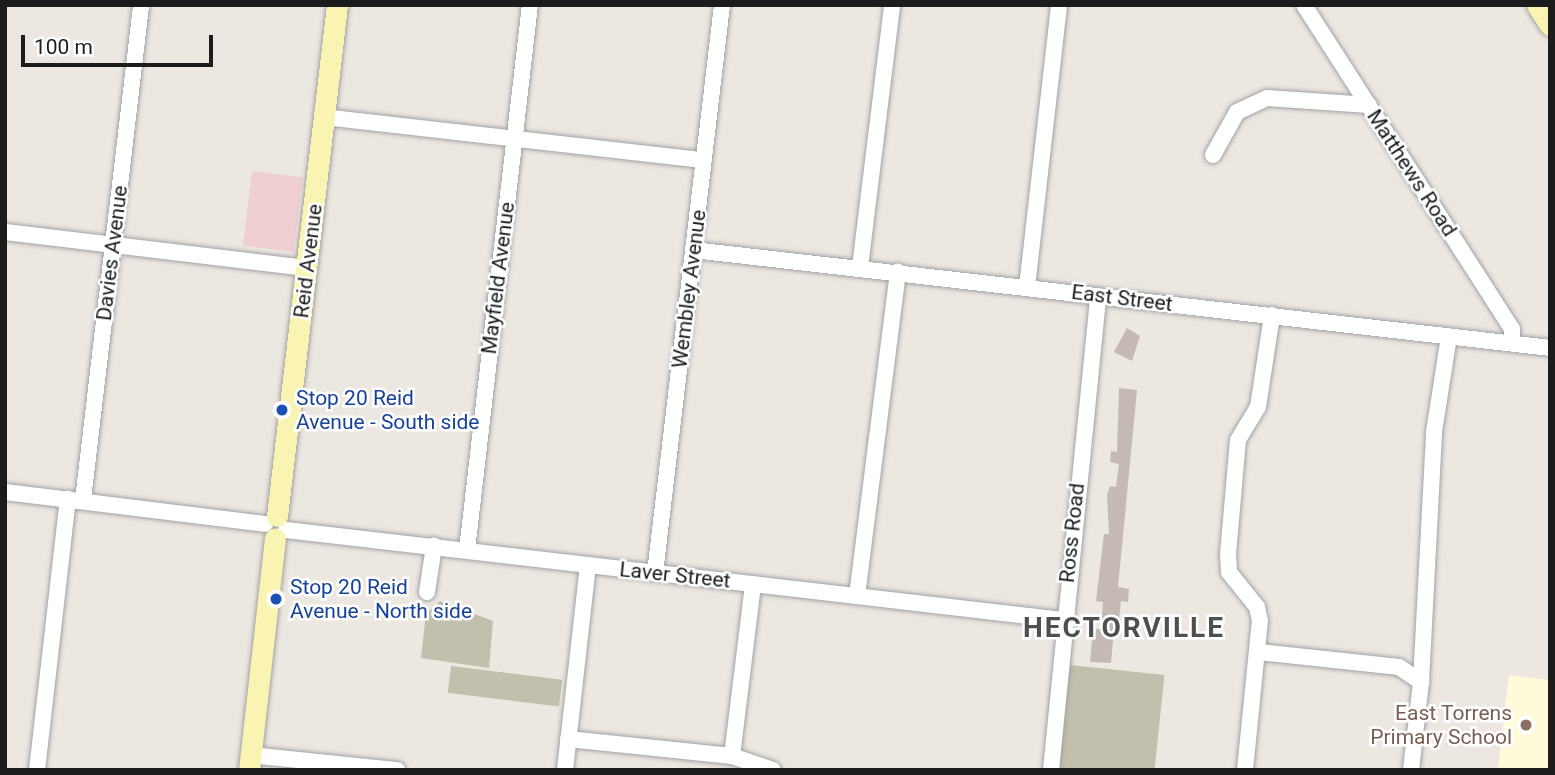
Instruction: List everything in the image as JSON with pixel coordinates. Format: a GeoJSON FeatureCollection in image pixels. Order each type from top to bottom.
{"type":"FeatureCollection","features":[{"type":"Feature","properties":{"kind":"street","name":"Davies Avenue"},"geometry":{"type":"LineString","coordinates":[[37,770],[113,245],[141,5]]}},
{"type":"Feature","properties":{"kind":"street","name":"Reid Avenue"},"geometry":{"type":"LineString","coordinates":[[250,762],[337,5]]}},
{"type":"Feature","properties":{"kind":"street","name":"Mayfield Avenue"},"geometry":{"type":"LineString","coordinates":[[467,550],[530,5]]}},
{"type":"Feature","properties":{"kind":"street","name":"Wembley Avenue"},"geometry":{"type":"LineString","coordinates":[[655,573],[722,5]]}},
{"type":"Feature","properties":{"kind":"street"},"geometry":{"type":"LineString","coordinates":[[860,267],[892,5]]}},
{"type":"Feature","properties":{"kind":"street"},"geometry":{"type":"LineString","coordinates":[[1027,287],[1059,5]]}},
{"type":"Feature","properties":{"kind":"street","name":"Matthews Road"},"geometry":{"type":"LineString","coordinates":[[1304,5],[1512,329],[1513,343]]}},
{"type":"Feature","properties":{"kind":"street"},"geometry":{"type":"LineString","coordinates":[[1537,5],[1550,25]]}},
{"type":"Feature","properties":{"kind":"street"},"geometry":{"type":"LineString","coordinates":[[1213,155],[1237,111],[1267,98],[1369,106]]}},
{"type":"Feature","properties":{"kind":"street"},"geometry":{"type":"LineString","coordinates":[[324,117],[704,160]]}},
{"type":"Feature","properties":{"kind":"street"},"geometry":{"type":"LineString","coordinates":[[5,232],[307,268]]}},
{"type":"Feature","properties":{"kind":"street","name":"East Street"},"geometry":{"type":"LineString","coordinates":[[693,250],[1550,348]]}},
{"type":"Feature","properties":{"kind":"street"},"geometry":{"type":"LineString","coordinates":[[857,596],[898,272]]}},
{"type":"Feature","properties":{"kind":"street","name":"Ross Road"},"geometry":{"type":"LineString","coordinates":[[1051,770],[1063,620],[1098,296]]}},
{"type":"Feature","properties":{"kind":"street"},"geometry":{"type":"LineString","coordinates":[[1245,770],[1259,652],[1256,607],[1229,572],[1228,554],[1238,440],[1258,407],[1272,315]]}},
{"type":"Feature","properties":{"kind":"street"},"geometry":{"type":"LineString","coordinates":[[1411,770],[1421,682],[1434,432],[1449,336]]}},
{"type":"Feature","properties":{"kind":"street","name":"Laver Street"},"geometry":{"type":"LineString","coordinates":[[5,492],[588,566],[1063,620]]}},
{"type":"Feature","properties":{"kind":"street"},"geometry":{"type":"LineString","coordinates":[[427,592],[434,546]]}},
{"type":"Feature","properties":{"kind":"street"},"geometry":{"type":"LineString","coordinates":[[565,770],[588,566]]}},
{"type":"Feature","properties":{"kind":"street"},"geometry":{"type":"LineString","coordinates":[[732,756],[753,584]]}},
{"type":"Feature","properties":{"kind":"street"},"geometry":{"type":"LineString","coordinates":[[1259,652],[1399,667],[1421,682]]}},
{"type":"Feature","properties":{"kind":"street"},"geometry":{"type":"LineString","coordinates":[[568,739],[732,756],[773,770]]}},
{"type":"Feature","properties":{"kind":"street"},"geometry":{"type":"LineString","coordinates":[[250,762],[397,770]]}},
{"type":"Feature","properties":{"kind":"shaded area"},"geometry":{"type":"Polygon","coordinates":[[[252,171],[303,177],[293,252],[243,245],[252,171]]]}},
{"type":"Feature","properties":{"kind":"shaded area"},"geometry":{"type":"Polygon","coordinates":[[[440,601],[493,621],[489,668],[421,658],[426,614],[440,601]]]}},
{"type":"Feature","properties":{"kind":"shaded area"},"geometry":{"type":"Polygon","coordinates":[[[1070,665],[1164,675],[1154,770],[1059,770],[1070,665]]]}},
{"type":"Feature","properties":{"kind":"shaded area"},"geometry":{"type":"Polygon","coordinates":[[[451,666],[562,680],[559,706],[448,693],[451,666]]]}},
{"type":"Feature","properties":{"kind":"shaded area","name":"East Torrens Primary School"},"geometry":{"type":"Polygon","coordinates":[[[1509,675],[1550,680],[1550,770],[1498,770],[1509,675]]]}},
{"type":"Feature","properties":{"kind":"building"},"geometry":{"type":"Polygon","coordinates":[[[1127,328],[1140,336],[1132,361],[1114,352],[1127,328]]]}},
{"type":"Feature","properties":{"kind":"building"},"geometry":{"type":"Polygon","coordinates":[[[1119,388],[1137,390],[1118,587],[1129,589],[1128,602],[1121,601],[1119,618],[1115,617],[1111,663],[1090,662],[1093,629],[1101,629],[1103,602],[1096,601],[1104,534],[1109,534],[1107,495],[1110,486],[1116,487],[1119,464],[1110,462],[1111,451],[1117,452],[1119,388]]]}},
{"type":"Feature","properties":{"kind":"place","name":"Stop 20 Reid Avenue - South side"},"geometry":{"type":"Point","coordinates":[282,410]}},
{"type":"Feature","properties":{"kind":"place","name":"Stop 20 Reid Avenue - North side"},"geometry":{"type":"Point","coordinates":[276,599]}},
{"type":"Feature","properties":{"kind":"place","name":"East Torrens Primary School"},"geometry":{"type":"Point","coordinates":[1526,725]}},
{"type":"Feature","properties":{"kind":"district","name":"HECTORVILLE"},"geometry":{"type":"Point","coordinates":[1124,628]}}]}
